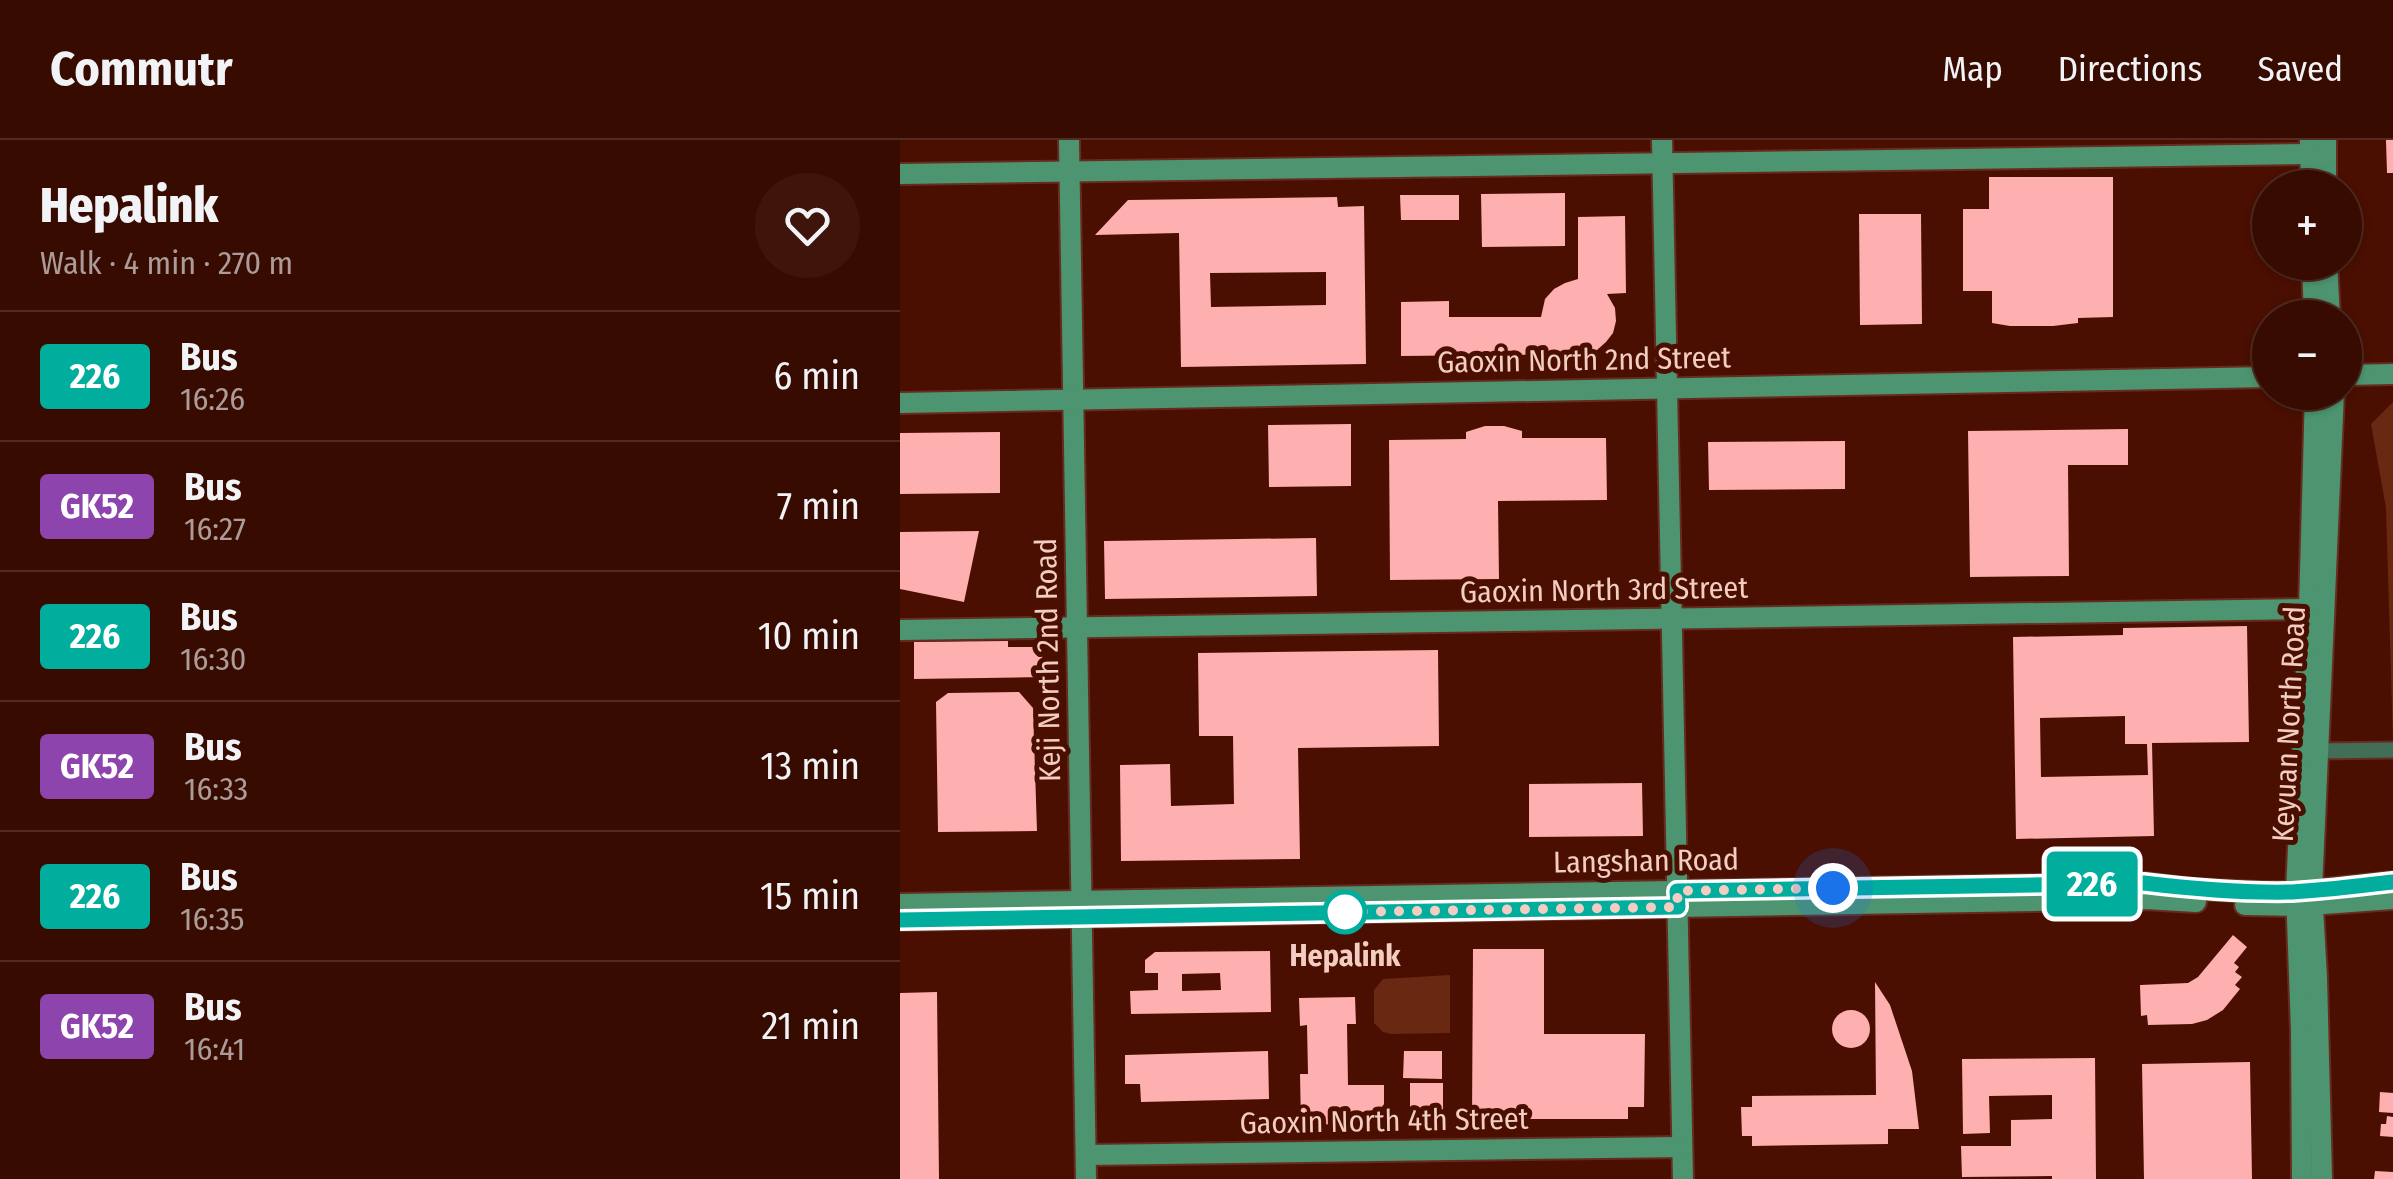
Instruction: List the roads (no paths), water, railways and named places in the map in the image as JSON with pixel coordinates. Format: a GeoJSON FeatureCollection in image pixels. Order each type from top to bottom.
{"type":"FeatureCollection","features":[{"type":"Feature","properties":{"kind":"street","name":"Keji North 2nd Road"},"geometry":{"type":"LineString","coordinates":[[1069,140],[1086,1179]]}},
{"type":"Feature","properties":{"kind":"street"},"geometry":{"type":"LineString","coordinates":[[1662,140],[1683,1179]]}},
{"type":"Feature","properties":{"kind":"street"},"geometry":{"type":"LineString","coordinates":[[900,174],[1663,163],[2316,145]]}},
{"type":"Feature","properties":{"kind":"street"},"geometry":{"type":"LineString","coordinates":[[2313,170],[2316,145]]}},
{"type":"Feature","properties":{"kind":"street"},"geometry":{"type":"LineString","coordinates":[[2316,145],[2322,170]]}},
{"type":"Feature","properties":{"kind":"street"},"geometry":{"type":"LineString","coordinates":[[2362,375],[2393,374]]}},
{"type":"Feature","properties":{"kind":"street","name":"Gaoxin North 2nd Street"},"geometry":{"type":"LineString","coordinates":[[900,403],[2252,377]]}},
{"type":"Feature","properties":{"kind":"street","name":"Keyuan North Road"},"geometry":{"type":"LineString","coordinates":[[2302,1179],[2301,1030],[2315,410]]}},
{"type":"Feature","properties":{"kind":"street","name":"Keyuan North Road"},"geometry":{"type":"LineString","coordinates":[[2322,1179],[2304,898],[2318,750],[2333,410]]}},
{"type":"Feature","properties":{"kind":"street","name":"Gaoxin North 3rd Street"},"geometry":{"type":"LineString","coordinates":[[900,630],[2309,609]]}},
{"type":"Feature","properties":{"kind":"street"},"geometry":{"type":"LineString","coordinates":[[2318,750],[2393,750]]}},
{"type":"Feature","properties":{"kind":"street","name":"Langshan Road"},"geometry":{"type":"LineString","coordinates":[[2304,898],[2393,882]]}},
{"type":"Feature","properties":{"kind":"street","name":"Langshan Road"},"geometry":{"type":"LineString","coordinates":[[900,920],[1082,909],[1678,899],[2144,883],[2304,898],[2393,900]]}},
{"type":"Feature","properties":{"kind":"street","name":"Langshan Road"},"geometry":{"type":"LineString","coordinates":[[900,904],[1082,909]]}},
{"type":"Feature","properties":{"kind":"street","name":"Gaoxin North 4th Street"},"geometry":{"type":"LineString","coordinates":[[1086,1155],[1682,1147]]}},
{"type":"Feature","properties":{"kind":"place","name":"Hepalink"},"geometry":{"type":"Point","coordinates":[1345,912]}}]}
